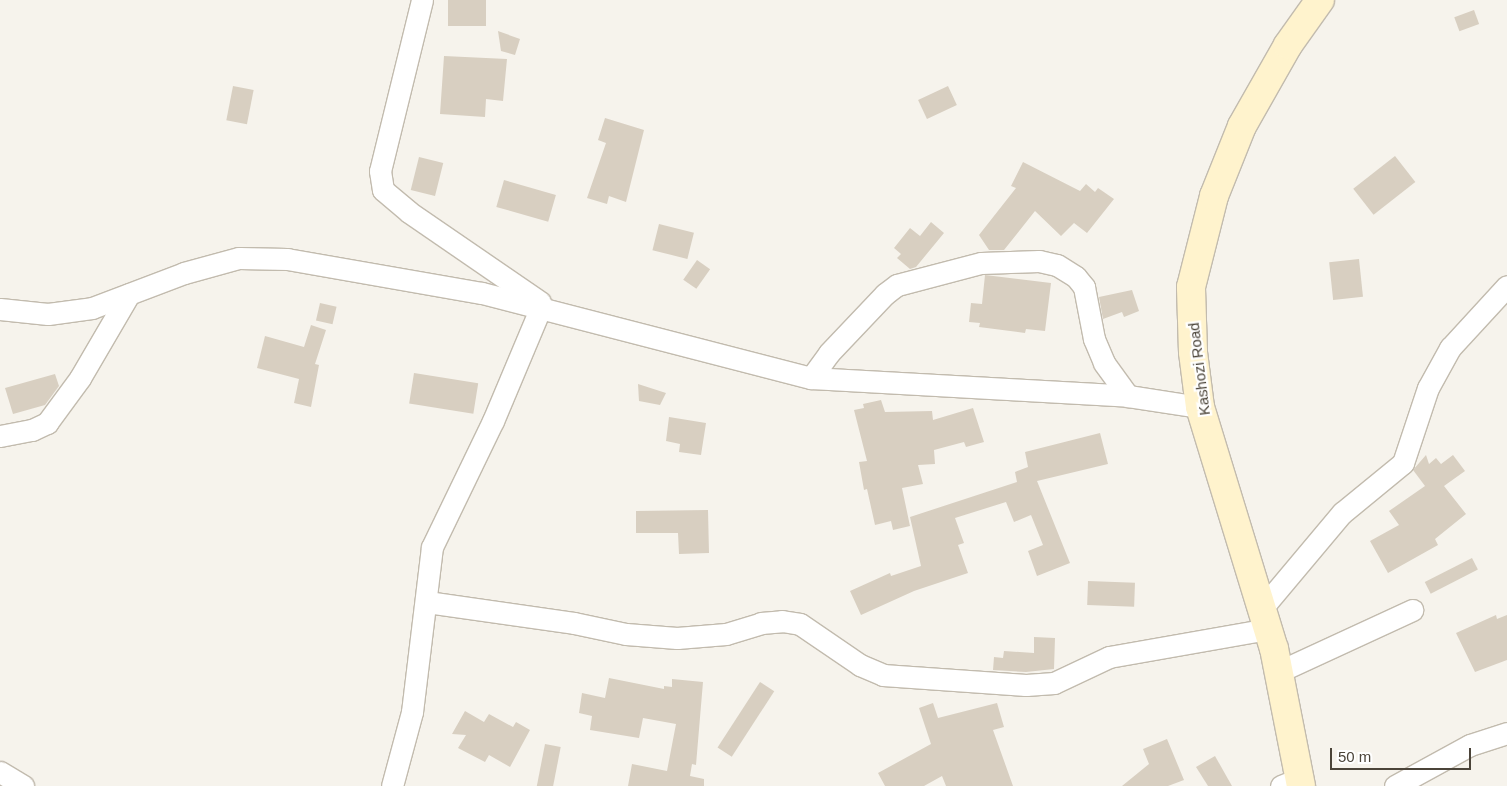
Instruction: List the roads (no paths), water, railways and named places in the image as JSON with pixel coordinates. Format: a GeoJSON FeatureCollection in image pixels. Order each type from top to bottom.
{"type":"FeatureCollection","features":[{"type":"Feature","properties":{"kind":"main road","name":"Kashozi Road"},"geometry":{"type":"LineString","coordinates":[[1294,783],[1278,672],[1265,618],[1200,407],[1194,352],[1191,287],[1214,196],[1242,126],[1288,45],[1320,0]]}},
{"type":"Feature","properties":{"kind":"street"},"geometry":{"type":"LineString","coordinates":[[422,0],[380,171],[383,190],[409,212],[546,308]]}},
{"type":"Feature","properties":{"kind":"street"},"geometry":{"type":"LineString","coordinates":[[0,309],[66,312],[92,308],[184,273],[238,258],[287,258],[378,272],[546,308],[811,378],[1128,396],[1200,407]]}},
{"type":"Feature","properties":{"kind":"street"},"geometry":{"type":"LineString","coordinates":[[811,378],[829,353],[885,294],[897,285],[981,263],[1039,261],[1057,265],[1076,277],[1084,287],[1094,339],[1104,363],[1128,396]]}},
{"type":"Feature","properties":{"kind":"street"},"geometry":{"type":"LineString","coordinates":[[427,602],[574,623],[626,634],[677,638],[726,634],[761,623],[782,621],[800,624],[860,664],[882,675],[1026,685],[1054,683],[1109,657],[1265,618],[1342,513],[1403,463],[1428,388],[1450,348],[1507,286]]}},
{"type":"Feature","properties":{"kind":"street"},"geometry":{"type":"LineString","coordinates":[[0,436],[32,430],[47,423],[80,378],[129,294]]}},
{"type":"Feature","properties":{"kind":"street"},"geometry":{"type":"LineString","coordinates":[[392,786],[412,712],[427,602],[432,547],[546,308]]}},
{"type":"Feature","properties":{"kind":"street"},"geometry":{"type":"LineString","coordinates":[[1278,672],[1412,610]]}},
{"type":"Feature","properties":{"kind":"street"},"geometry":{"type":"LineString","coordinates":[[1395,786],[1470,745],[1507,733]]}},
{"type":"Feature","properties":{"kind":"street"},"geometry":{"type":"LineString","coordinates":[[0,772],[23,786]]}}]}
